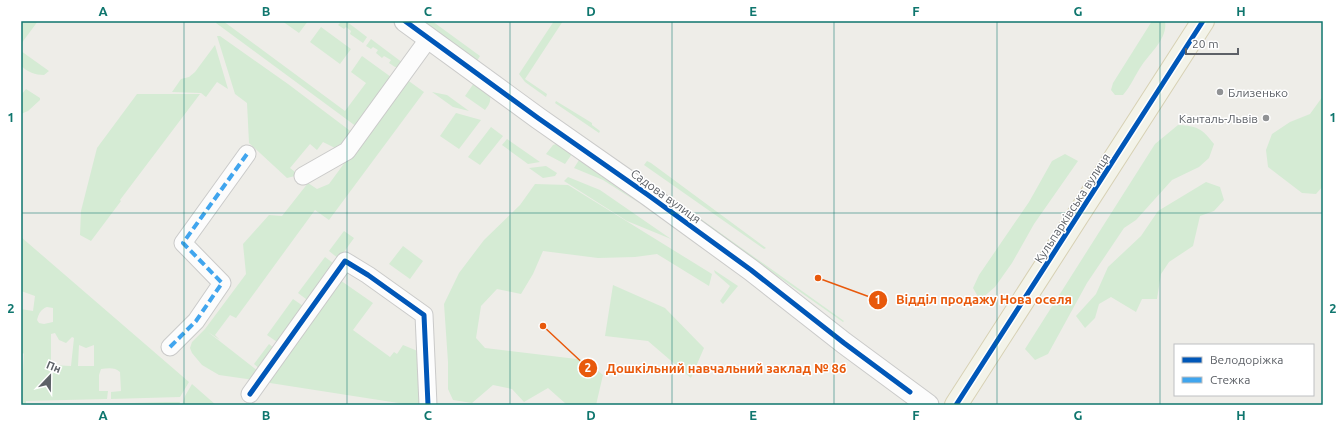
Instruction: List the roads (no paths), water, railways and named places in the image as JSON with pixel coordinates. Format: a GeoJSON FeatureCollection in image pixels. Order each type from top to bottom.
{"type":"FeatureCollection","features":[{"type":"Feature","properties":{"kind":"main road","name":"Кульпарківська вулиця"},"geometry":{"type":"LineString","coordinates":[[956,405],[1203,21]]}},
{"type":"Feature","properties":{"kind":"street","name":"Садова вулиця"},"geometry":{"type":"LineString","coordinates":[[405,21],[538,118],[648,194],[751,270],[844,343],[928,405]]}},
{"type":"Feature","properties":{"kind":"street"},"geometry":{"type":"LineString","coordinates":[[303,176],[347,151],[429,38]]}},
{"type":"Feature","properties":{"kind":"street"},"geometry":{"type":"LineString","coordinates":[[170,347],[196,321],[222,283],[183,243],[247,154]]}},
{"type":"Feature","properties":{"kind":"street"},"geometry":{"type":"LineString","coordinates":[[250,394],[345,261],[368,275],[424,315],[428,405]]}},
{"type":"Feature","properties":{"kind":"place","name":"Близенько"},"geometry":{"type":"Point","coordinates":[1220,92]}},
{"type":"Feature","properties":{"kind":"place","name":"Канталь-Львів"},"geometry":{"type":"Point","coordinates":[1266,118]}},
{"type":"Feature","properties":{"kind":"place","name":"Відділ продажу Нова оселя"},"geometry":{"type":"Point","coordinates":[818,278]}},
{"type":"Feature","properties":{"kind":"place","name":"Дошкільний навчальний заклад № 86"},"geometry":{"type":"Point","coordinates":[543,326]}}]}
